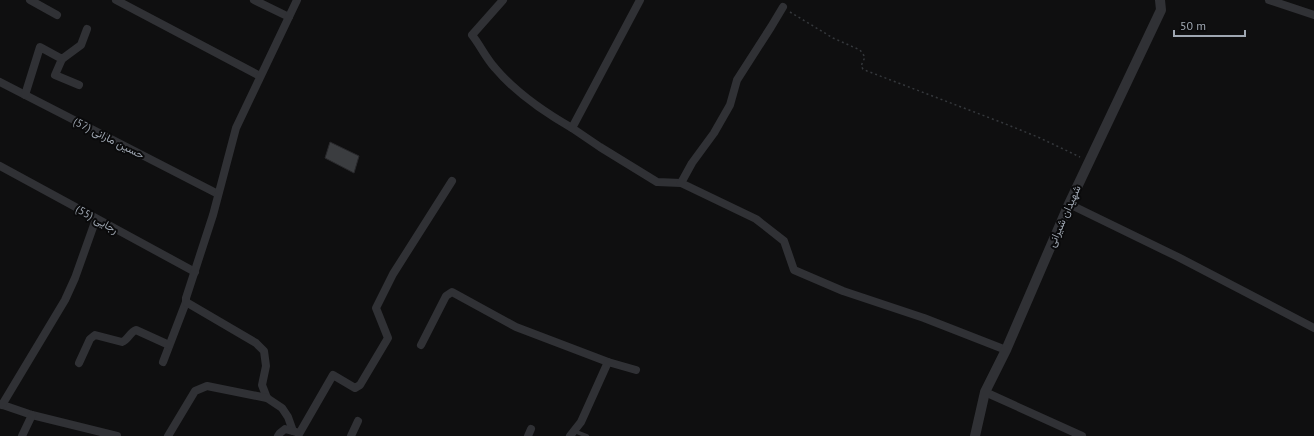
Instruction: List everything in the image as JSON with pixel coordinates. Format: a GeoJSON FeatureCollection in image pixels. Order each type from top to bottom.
{"type":"FeatureCollection","features":[{"type":"Feature","properties":{"kind":"street"},"geometry":{"type":"LineString","coordinates":[[30,0],[57,14]]}},
{"type":"Feature","properties":{"kind":"street"},"geometry":{"type":"LineString","coordinates":[[116,0],[260,76]]}},
{"type":"Feature","properties":{"kind":"street"},"geometry":{"type":"LineString","coordinates":[[254,0],[289,17]]}},
{"type":"Feature","properties":{"kind":"street"},"geometry":{"type":"LineString","coordinates":[[163,362],[186,302],[213,215],[236,128],[297,0]]}},
{"type":"Feature","properties":{"kind":"street"},"geometry":{"type":"LineString","coordinates":[[503,0],[472,35],[494,68],[519,92],[550,115],[657,182],[681,183],[756,219],[784,241],[794,270],[843,291],[924,318],[1006,350]]}},
{"type":"Feature","properties":{"kind":"street"},"geometry":{"type":"LineString","coordinates":[[572,128],[640,0]]}},
{"type":"Feature","properties":{"kind":"street","name":"شهیدان شیرانی"},"geometry":{"type":"LineString","coordinates":[[974,436],[985,392],[1006,350],[1069,204],[1161,10],[1160,0]]}},
{"type":"Feature","properties":{"kind":"street"},"geometry":{"type":"LineString","coordinates":[[1269,0],[1314,15]]}},
{"type":"Feature","properties":{"kind":"street"},"geometry":{"type":"LineString","coordinates":[[681,183],[692,163],[714,132],[730,105],[737,80],[783,6]]}},
{"type":"Feature","properties":{"kind":"street"},"geometry":{"type":"LineString","coordinates":[[79,85],[55,75],[62,59],[81,44],[87,29]]}},
{"type":"Feature","properties":{"kind":"street"},"geometry":{"type":"LineString","coordinates":[[25,95],[40,47],[62,59]]}},
{"type":"Feature","properties":{"kind":"street","name":"حسین مارانی (57)"},"geometry":{"type":"LineString","coordinates":[[0,82],[218,194]]}},
{"type":"Feature","properties":{"kind":"street","name":"رجایی (55)"},"geometry":{"type":"LineString","coordinates":[[0,166],[195,272]]}},
{"type":"Feature","properties":{"kind":"street"},"geometry":{"type":"LineString","coordinates":[[298,434],[333,375],[356,388],[360,385],[388,338],[376,308],[393,274],[452,181]]}},
{"type":"Feature","properties":{"kind":"street"},"geometry":{"type":"LineString","coordinates":[[1069,204],[1178,257],[1314,328]]}},
{"type":"Feature","properties":{"kind":"street"},"geometry":{"type":"LineString","coordinates":[[96,219],[75,278],[65,300],[1,404],[32,415],[117,436]]}},
{"type":"Feature","properties":{"kind":"street"},"geometry":{"type":"LineString","coordinates":[[421,345],[446,296],[452,292],[516,327],[608,362],[636,370]]}},
{"type":"Feature","properties":{"kind":"street"},"geometry":{"type":"LineString","coordinates":[[186,302],[256,343],[264,351],[266,366],[262,385],[267,398]]}},
{"type":"Feature","properties":{"kind":"street"},"geometry":{"type":"LineString","coordinates":[[80,363],[90,339],[95,336],[122,342],[136,330],[169,345]]}},
{"type":"Feature","properties":{"kind":"street"},"geometry":{"type":"LineString","coordinates":[[572,434],[582,422],[608,362]]}},
{"type":"Feature","properties":{"kind":"street"},"geometry":{"type":"LineString","coordinates":[[168,436],[196,391],[207,386],[267,398],[282,408],[298,434]]}},
{"type":"Feature","properties":{"kind":"street"},"geometry":{"type":"LineString","coordinates":[[985,392],[1082,436]]}},
{"type":"Feature","properties":{"kind":"street"},"geometry":{"type":"LineString","coordinates":[[22,436],[32,415]]}},
{"type":"Feature","properties":{"kind":"street"},"geometry":{"type":"LineString","coordinates":[[351,436],[358,421]]}},
{"type":"Feature","properties":{"kind":"street"},"geometry":{"type":"LineString","coordinates":[[278,436],[285,429],[298,434]]}},
{"type":"Feature","properties":{"kind":"lane"},"geometry":{"type":"LineString","coordinates":[[572,434],[587,436]]}},
{"type":"Feature","properties":{"kind":"path"},"geometry":{"type":"LineString","coordinates":[[783,6],[789,12],[820,30],[860,50],[865,57],[861,66],[863,69],[1040,138],[1089,162]]}},
{"type":"Feature","properties":{"kind":"building"},"geometry":{"type":"Polygon","coordinates":[[[330,142],[359,156],[354,173],[325,158],[330,142]]]}}]}
